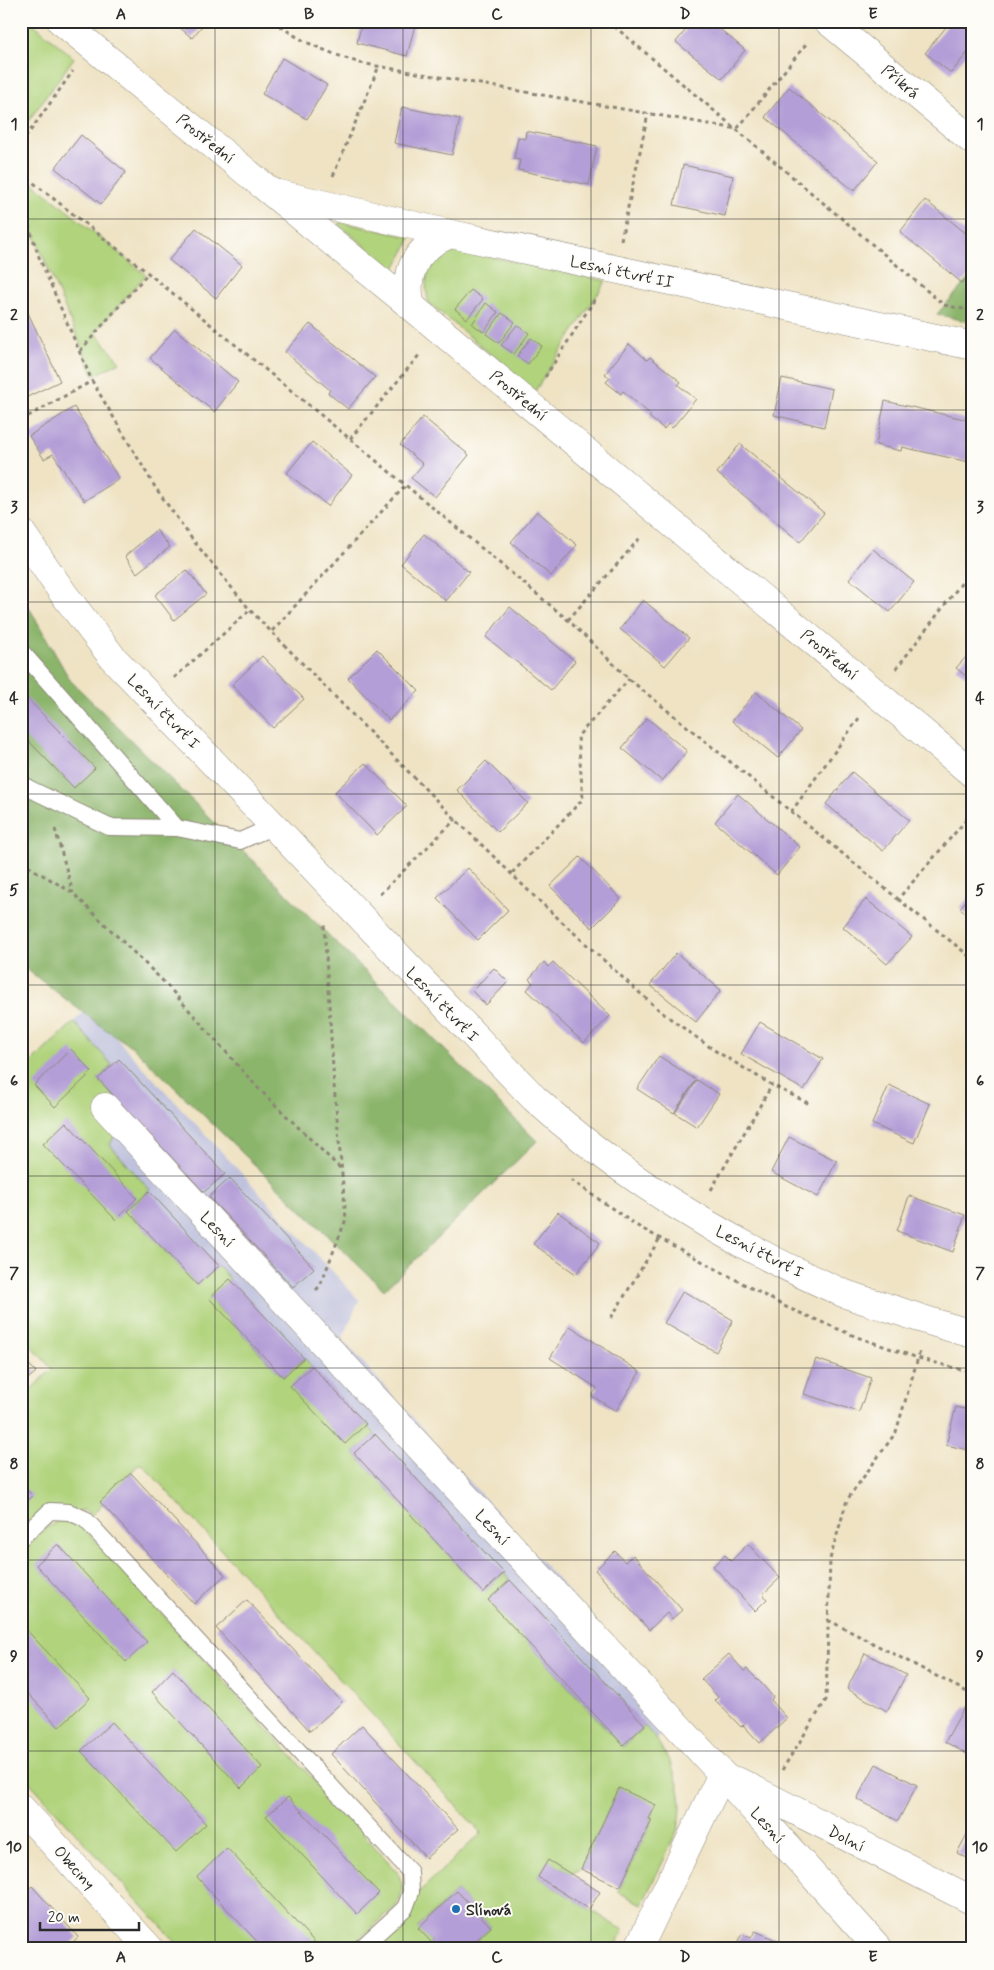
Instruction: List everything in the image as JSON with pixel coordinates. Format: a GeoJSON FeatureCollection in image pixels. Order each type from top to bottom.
{"type":"FeatureCollection","features":[{"type":"Feature","properties":{"kind":"street","name":"Prostřední"},"geometry":{"type":"LineString","coordinates":[[61,21],[273,192],[973,774]]}},
{"type":"Feature","properties":{"kind":"street","name":"Příkrá"},"geometry":{"type":"LineString","coordinates":[[828,21],[973,141]]}},
{"type":"Feature","properties":{"kind":"street","name":"Lesní čtvrť II"},"geometry":{"type":"LineString","coordinates":[[273,192],[451,234],[973,346]]}},
{"type":"Feature","properties":{"kind":"street"},"geometry":{"type":"LineString","coordinates":[[411,306],[408,280],[417,260],[423,250],[451,234]]}},
{"type":"Feature","properties":{"kind":"street","name":"Lesní čtvrť I"},"geometry":{"type":"LineString","coordinates":[[21,532],[63,593],[113,658],[534,1098],[562,1123],[632,1176],[733,1239],[845,1293],[931,1323],[973,1334]]}},
{"type":"Feature","properties":{"kind":"street","name":"Lesní"},"geometry":{"type":"LineString","coordinates":[[105,1107],[722,1774],[879,1949]]}},
{"type":"Feature","properties":{"kind":"street"},"geometry":{"type":"LineString","coordinates":[[638,1949],[722,1774]]}},
{"type":"Feature","properties":{"kind":"street","name":"Dolní"},"geometry":{"type":"LineString","coordinates":[[722,1774],[973,1901]]}},
{"type":"Feature","properties":{"kind":"street","name":"Obeciny"},"geometry":{"type":"LineString","coordinates":[[21,1808],[150,1949]]}},
{"type":"Feature","properties":{"kind":"lane"},"geometry":{"type":"LineString","coordinates":[[21,650],[176,828]]}},
{"type":"Feature","properties":{"kind":"lane"},"geometry":{"type":"LineString","coordinates":[[21,782],[28,788],[109,827],[176,828],[240,841],[274,826]]}},
{"type":"Feature","properties":{"kind":"lane"},"geometry":{"type":"LineString","coordinates":[[21,1538],[50,1511],[69,1512],[85,1518],[410,1872],[411,1892],[405,1908],[360,1949]]}},
{"type":"Feature","properties":{"kind":"path"},"geometry":{"type":"LineString","coordinates":[[274,21],[284,30],[324,51],[360,63],[737,129]]}},
{"type":"Feature","properties":{"kind":"path"},"geometry":{"type":"LineString","coordinates":[[608,21],[944,305],[973,311]]}},
{"type":"Feature","properties":{"kind":"path"},"geometry":{"type":"LineString","coordinates":[[737,129],[806,45]]}},
{"type":"Feature","properties":{"kind":"path"},"geometry":{"type":"LineString","coordinates":[[331,181],[379,66]]}},
{"type":"Feature","properties":{"kind":"path"},"geometry":{"type":"LineString","coordinates":[[21,144],[76,67]]}},
{"type":"Feature","properties":{"kind":"path"},"geometry":{"type":"LineString","coordinates":[[619,249],[648,114]]}},
{"type":"Feature","properties":{"kind":"path"},"geometry":{"type":"LineString","coordinates":[[21,173],[148,273],[350,439],[568,620],[629,679],[973,959]]}},
{"type":"Feature","properties":{"kind":"path"},"geometry":{"type":"LineString","coordinates":[[21,202],[39,257],[92,380],[155,487],[192,539],[250,610],[456,820],[536,898],[664,1014],[714,1050],[772,1085],[810,1104]]}},
{"type":"Feature","properties":{"kind":"path"},"geometry":{"type":"LineString","coordinates":[[80,352],[148,273]]}},
{"type":"Feature","properties":{"kind":"path"},"geometry":{"type":"LineString","coordinates":[[528,403],[598,294]]}},
{"type":"Feature","properties":{"kind":"path"},"geometry":{"type":"LineString","coordinates":[[350,439],[422,352]]}},
{"type":"Feature","properties":{"kind":"path"},"geometry":{"type":"LineString","coordinates":[[21,420],[92,380]]}},
{"type":"Feature","properties":{"kind":"path"},"geometry":{"type":"LineString","coordinates":[[272,632],[405,486]]}},
{"type":"Feature","properties":{"kind":"path"},"geometry":{"type":"LineString","coordinates":[[568,620],[643,534]]}},
{"type":"Feature","properties":{"kind":"path"},"geometry":{"type":"LineString","coordinates":[[895,670],[973,568]]}},
{"type":"Feature","properties":{"kind":"path"},"geometry":{"type":"LineString","coordinates":[[152,698],[250,610]]}},
{"type":"Feature","properties":{"kind":"path"},"geometry":{"type":"LineString","coordinates":[[512,873],[583,800],[578,736],[629,679]]}},
{"type":"Feature","properties":{"kind":"path"},"geometry":{"type":"LineString","coordinates":[[791,812],[877,694]]}},
{"type":"Feature","properties":{"kind":"path"},"geometry":{"type":"LineString","coordinates":[[47,797],[73,893]]}},
{"type":"Feature","properties":{"kind":"path"},"geometry":{"type":"LineString","coordinates":[[898,899],[973,812]]}},
{"type":"Feature","properties":{"kind":"path"},"geometry":{"type":"LineString","coordinates":[[358,915],[456,820]]}},
{"type":"Feature","properties":{"kind":"path"},"geometry":{"type":"LineString","coordinates":[[21,862],[73,893],[164,984],[258,1088],[342,1170]]}},
{"type":"Feature","properties":{"kind":"path"},"geometry":{"type":"LineString","coordinates":[[293,1310],[320,1286],[346,1219],[334,1085],[323,908],[326,882]]}},
{"type":"Feature","properties":{"kind":"path"},"geometry":{"type":"LineString","coordinates":[[707,1198],[772,1085]]}},
{"type":"Feature","properties":{"kind":"path"},"geometry":{"type":"LineString","coordinates":[[611,1318],[680,1207]]}},
{"type":"Feature","properties":{"kind":"path"},"geometry":{"type":"LineString","coordinates":[[765,1796],[826,1700],[830,1559],[847,1500],[896,1432],[914,1370]]}},
{"type":"Feature","properties":{"kind":"path"},"geometry":{"type":"LineString","coordinates":[[828,1620],[973,1695]]}},
{"type":"Feature","properties":{"kind":"shaded area"},"geometry":{"type":"Polygon","coordinates":[[[88,1008],[359,1300],[342,1339],[678,1714],[657,1739],[610,1768],[21,1149],[21,1072],[88,1008]]]}},
{"type":"Feature","properties":{"kind":"green space"},"geometry":{"type":"Polygon","coordinates":[[[21,21],[30,21],[74,58],[21,131],[21,21]]]}},
{"type":"Feature","properties":{"kind":"green space"},"geometry":{"type":"Polygon","coordinates":[[[21,173],[146,275],[95,332],[120,362],[94,376],[21,200],[21,173]]]}},
{"type":"Feature","properties":{"kind":"green space"},"geometry":{"type":"Polygon","coordinates":[[[340,222],[410,237],[394,270],[339,225],[340,222]]]}},
{"type":"Feature","properties":{"kind":"green space"},"geometry":{"type":"Polygon","coordinates":[[[458,250],[606,281],[535,391],[429,303],[426,284],[430,269],[434,262],[441,257],[458,250]]]}},
{"type":"Feature","properties":{"kind":"green space"},"geometry":{"type":"Polygon","coordinates":[[[973,274],[973,323],[937,314],[973,274]]]}},
{"type":"Feature","properties":{"kind":"green space"},"geometry":{"type":"Polygon","coordinates":[[[21,593],[70,680],[537,1141],[384,1290],[134,1048],[102,1027],[21,965],[21,593]]]}},
{"type":"Feature","properties":{"kind":"green space"},"geometry":{"type":"Polygon","coordinates":[[[74,1022],[112,1065],[98,1079],[126,1109],[110,1145],[150,1190],[128,1211],[197,1285],[219,1266],[230,1279],[209,1298],[283,1377],[304,1358],[312,1366],[291,1386],[345,1444],[366,1424],[375,1434],[354,1453],[483,1593],[504,1573],[510,1580],[523,1637],[623,1747],[645,1726],[661,1747],[674,1771],[678,1784],[681,1811],[677,1831],[642,1904],[618,1892],[652,1821],[649,1819],[655,1805],[619,1788],[581,1869],[571,1874],[548,1861],[538,1877],[623,1930],[615,1949],[472,1949],[470,1946],[491,1927],[457,1891],[418,1927],[431,1942],[423,1949],[371,1949],[419,1892],[481,1833],[143,1465],[139,1464],[92,1515],[84,1510],[21,1527],[21,1399],[52,1369],[21,1335],[21,1072],[74,1022]]]}},
{"type":"Feature","properties":{"kind":"green space"},"geometry":{"type":"Polygon","coordinates":[[[59,1520],[72,1520],[82,1526],[395,1869],[400,1878],[402,1888],[396,1906],[348,1949],[182,1949],[21,1773],[21,1551],[42,1531],[59,1520]]]}},
{"type":"Feature","properties":{"kind":"building"},"geometry":{"type":"Polygon","coordinates":[[[172,21],[206,21],[192,38],[172,21]]]}},
{"type":"Feature","properties":{"kind":"building"},"geometry":{"type":"Polygon","coordinates":[[[362,21],[416,21],[407,56],[357,43],[362,21]]]}},
{"type":"Feature","properties":{"kind":"building"},"geometry":{"type":"Polygon","coordinates":[[[693,21],[710,21],[745,50],[722,79],[676,42],[693,21]]]}},
{"type":"Feature","properties":{"kind":"building"},"geometry":{"type":"Polygon","coordinates":[[[951,21],[973,21],[973,46],[951,73],[925,53],[951,21]]]}},
{"type":"Feature","properties":{"kind":"building"},"geometry":{"type":"Polygon","coordinates":[[[282,58],[327,85],[307,119],[262,94],[282,58]]]}},
{"type":"Feature","properties":{"kind":"building"},"geometry":{"type":"Polygon","coordinates":[[[789,87],[878,161],[854,191],[765,117],[789,87]]]}},
{"type":"Feature","properties":{"kind":"building"},"geometry":{"type":"Polygon","coordinates":[[[402,107],[460,119],[452,155],[394,143],[402,107]]]}},
{"type":"Feature","properties":{"kind":"building"},"geometry":{"type":"Polygon","coordinates":[[[526,131],[597,146],[589,185],[518,170],[520,160],[514,159],[518,137],[525,139],[526,131]]]}},
{"type":"Feature","properties":{"kind":"building"},"geometry":{"type":"Polygon","coordinates":[[[81,135],[126,172],[101,204],[55,168],[81,135]]]}},
{"type":"Feature","properties":{"kind":"building"},"geometry":{"type":"Polygon","coordinates":[[[683,165],[733,176],[725,216],[674,205],[683,165]]]}},
{"type":"Feature","properties":{"kind":"building"},"geometry":{"type":"Polygon","coordinates":[[[925,200],[973,239],[973,270],[962,283],[900,232],[925,200]]]}},
{"type":"Feature","properties":{"kind":"building"},"geometry":{"type":"Polygon","coordinates":[[[196,228],[242,265],[216,298],[169,260],[196,228]]]}},
{"type":"Feature","properties":{"kind":"building"},"geometry":{"type":"Polygon","coordinates":[[[471,290],[483,299],[467,319],[455,309],[471,290]]]}},
{"type":"Feature","properties":{"kind":"building"},"geometry":{"type":"Polygon","coordinates":[[[21,298],[60,381],[21,400],[21,298]]]}},
{"type":"Feature","properties":{"kind":"building"},"geometry":{"type":"Polygon","coordinates":[[[486,303],[498,312],[484,332],[472,324],[486,303]]]}},
{"type":"Feature","properties":{"kind":"building"},"geometry":{"type":"Polygon","coordinates":[[[502,313],[515,322],[499,343],[486,334],[502,313]]]}},
{"type":"Feature","properties":{"kind":"building"},"geometry":{"type":"Polygon","coordinates":[[[310,324],[375,377],[348,409],[328,393],[330,390],[285,352],[310,324]]]}},
{"type":"Feature","properties":{"kind":"building"},"geometry":{"type":"Polygon","coordinates":[[[517,325],[529,333],[514,354],[501,345],[517,325]]]}},
{"type":"Feature","properties":{"kind":"building"},"geometry":{"type":"Polygon","coordinates":[[[175,329],[238,382],[214,412],[150,358],[175,329]]]}},
{"type":"Feature","properties":{"kind":"building"},"geometry":{"type":"Polygon","coordinates":[[[531,338],[542,346],[528,364],[517,356],[531,338]]]}},
{"type":"Feature","properties":{"kind":"building"},"geometry":{"type":"Polygon","coordinates":[[[629,344],[647,360],[650,357],[681,382],[678,385],[696,399],[672,428],[668,424],[664,429],[623,391],[621,394],[606,382],[610,378],[605,374],[629,344]]]}},
{"type":"Feature","properties":{"kind":"building"},"geometry":{"type":"Polygon","coordinates":[[[782,378],[832,389],[824,427],[774,415],[782,378]]]}},
{"type":"Feature","properties":{"kind":"building"},"geometry":{"type":"Polygon","coordinates":[[[885,401],[973,421],[973,463],[902,447],[901,451],[876,445],[885,401]]]}},
{"type":"Feature","properties":{"kind":"building"},"geometry":{"type":"Polygon","coordinates":[[[74,407],[119,479],[84,501],[53,454],[44,459],[29,436],[74,407]]]}},
{"type":"Feature","properties":{"kind":"building"},"geometry":{"type":"Polygon","coordinates":[[[423,417],[469,455],[435,497],[411,478],[423,464],[400,445],[423,417]]]}},
{"type":"Feature","properties":{"kind":"building"},"geometry":{"type":"Polygon","coordinates":[[[312,442],[352,475],[328,506],[287,473],[312,442]]]}},
{"type":"Feature","properties":{"kind":"building"},"geometry":{"type":"Polygon","coordinates":[[[740,444],[824,513],[800,542],[717,473],[740,444]]]}},
{"type":"Feature","properties":{"kind":"building"},"geometry":{"type":"Polygon","coordinates":[[[537,511],[577,545],[551,576],[511,542],[537,511]]]}},
{"type":"Feature","properties":{"kind":"building"},"geometry":{"type":"Polygon","coordinates":[[[156,530],[170,547],[137,573],[125,556],[156,530]]]}},
{"type":"Feature","properties":{"kind":"building"},"geometry":{"type":"Polygon","coordinates":[[[424,534],[469,572],[446,601],[401,564],[424,534]]]}},
{"type":"Feature","properties":{"kind":"building"},"geometry":{"type":"Polygon","coordinates":[[[873,549],[914,582],[890,612],[849,579],[873,549]]]}},
{"type":"Feature","properties":{"kind":"building"},"geometry":{"type":"Polygon","coordinates":[[[187,570],[206,594],[174,620],[155,595],[187,570]]]}},
{"type":"Feature","properties":{"kind":"building"},"geometry":{"type":"Polygon","coordinates":[[[643,600],[689,638],[665,666],[620,629],[643,600]]]}},
{"type":"Feature","properties":{"kind":"building"},"geometry":{"type":"Polygon","coordinates":[[[510,607],[575,661],[551,690],[486,637],[510,607]]]}},
{"type":"Feature","properties":{"kind":"building"},"geometry":{"type":"Polygon","coordinates":[[[377,649],[419,691],[389,720],[348,678],[377,649]]]}},
{"type":"Feature","properties":{"kind":"building"},"geometry":{"type":"Polygon","coordinates":[[[973,649],[973,682],[956,668],[973,649]]]}},
{"type":"Feature","properties":{"kind":"building"},"geometry":{"type":"Polygon","coordinates":[[[262,656],[304,699],[273,728],[232,685],[262,656]]]}},
{"type":"Feature","properties":{"kind":"building"},"geometry":{"type":"Polygon","coordinates":[[[21,692],[95,768],[74,788],[21,733],[21,692]]]}},
{"type":"Feature","properties":{"kind":"building"},"geometry":{"type":"Polygon","coordinates":[[[756,692],[801,730],[778,758],[732,721],[756,692]]]}},
{"type":"Feature","properties":{"kind":"building"},"geometry":{"type":"Polygon","coordinates":[[[647,718],[687,751],[662,781],[622,748],[647,718]]]}},
{"type":"Feature","properties":{"kind":"building"},"geometry":{"type":"Polygon","coordinates":[[[486,761],[528,803],[498,832],[457,790],[486,761]]]}},
{"type":"Feature","properties":{"kind":"building"},"geometry":{"type":"Polygon","coordinates":[[[365,763],[407,806],[377,835],[335,792],[365,763]]]}},
{"type":"Feature","properties":{"kind":"building"},"geometry":{"type":"Polygon","coordinates":[[[852,772],[909,820],[883,851],[826,804],[852,772]]]}},
{"type":"Feature","properties":{"kind":"building"},"geometry":{"type":"Polygon","coordinates":[[[738,794],[800,847],[777,875],[715,822],[738,794]]]}},
{"type":"Feature","properties":{"kind":"building"},"geometry":{"type":"Polygon","coordinates":[[[580,857],[621,899],[592,928],[550,886],[580,857]]]}},
{"type":"Feature","properties":{"kind":"building"},"geometry":{"type":"Polygon","coordinates":[[[468,868],[508,910],[478,940],[437,898],[468,868]]]}},
{"type":"Feature","properties":{"kind":"building"},"geometry":{"type":"Polygon","coordinates":[[[973,892],[973,919],[960,908],[973,892]]]}},
{"type":"Feature","properties":{"kind":"building"},"geometry":{"type":"Polygon","coordinates":[[[866,899],[912,937],[887,964],[843,927],[866,899]]]}},
{"type":"Feature","properties":{"kind":"building"},"geometry":{"type":"Polygon","coordinates":[[[676,953],[721,990],[696,1022],[650,985],[676,953]]]}},
{"type":"Feature","properties":{"kind":"building"},"geometry":{"type":"Polygon","coordinates":[[[544,962],[548,967],[553,962],[610,1016],[584,1043],[527,990],[533,983],[529,979],[544,962]]]}},
{"type":"Feature","properties":{"kind":"building"},"geometry":{"type":"Polygon","coordinates":[[[494,968],[508,982],[486,1005],[472,991],[494,968]]]}},
{"type":"Feature","properties":{"kind":"building"},"geometry":{"type":"Polygon","coordinates":[[[760,1022],[823,1059],[804,1090],[741,1054],[760,1022]]]}},
{"type":"Feature","properties":{"kind":"building"},"geometry":{"type":"Polygon","coordinates":[[[71,1049],[92,1072],[55,1107],[34,1085],[71,1049]]]}},
{"type":"Feature","properties":{"kind":"building"},"geometry":{"type":"Polygon","coordinates":[[[659,1056],[696,1080],[674,1113],[637,1089],[659,1056]]]}},
{"type":"Feature","properties":{"kind":"building"},"geometry":{"type":"Polygon","coordinates":[[[119,1059],[225,1174],[204,1192],[98,1079],[119,1059]]]}},
{"type":"Feature","properties":{"kind":"building"},"geometry":{"type":"Polygon","coordinates":[[[697,1080],[719,1094],[697,1127],[675,1113],[697,1080]]]}},
{"type":"Feature","properties":{"kind":"building"},"geometry":{"type":"Polygon","coordinates":[[[889,1085],[930,1104],[914,1143],[872,1124],[889,1085]]]}},
{"type":"Feature","properties":{"kind":"building"},"geometry":{"type":"Polygon","coordinates":[[[66,1122],[137,1198],[116,1220],[43,1144],[66,1122]]]}},
{"type":"Feature","properties":{"kind":"building"},"geometry":{"type":"Polygon","coordinates":[[[789,1137],[837,1161],[818,1197],[771,1172],[789,1137]]]}},
{"type":"Feature","properties":{"kind":"building"},"geometry":{"type":"Polygon","coordinates":[[[230,1178],[314,1268],[293,1287],[209,1197],[230,1178]]]}},
{"type":"Feature","properties":{"kind":"building"},"geometry":{"type":"Polygon","coordinates":[[[149,1191],[219,1266],[197,1285],[128,1211],[149,1191]]]}},
{"type":"Feature","properties":{"kind":"building"},"geometry":{"type":"Polygon","coordinates":[[[909,1196],[965,1215],[953,1252],[897,1231],[909,1196]]]}},
{"type":"Feature","properties":{"kind":"building"},"geometry":{"type":"Polygon","coordinates":[[[558,1212],[600,1243],[576,1274],[533,1244],[558,1212]]]}},
{"type":"Feature","properties":{"kind":"building"},"geometry":{"type":"Polygon","coordinates":[[[230,1279],[304,1358],[283,1377],[209,1298],[230,1279]]]}},
{"type":"Feature","properties":{"kind":"building"},"geometry":{"type":"Polygon","coordinates":[[[683,1291],[733,1320],[716,1352],[664,1323],[683,1291]]]}},
{"type":"Feature","properties":{"kind":"building"},"geometry":{"type":"Polygon","coordinates":[[[570,1326],[640,1372],[616,1411],[592,1396],[597,1388],[550,1358],[570,1326]]]}},
{"type":"Feature","properties":{"kind":"building"},"geometry":{"type":"Polygon","coordinates":[[[21,1356],[36,1372],[21,1385],[21,1356]]]}},
{"type":"Feature","properties":{"kind":"building"},"geometry":{"type":"Polygon","coordinates":[[[816,1359],[871,1378],[859,1412],[804,1394],[816,1359]]]}},
{"type":"Feature","properties":{"kind":"building"},"geometry":{"type":"Polygon","coordinates":[[[312,1366],[366,1424],[345,1444],[290,1386],[312,1366]]]}},
{"type":"Feature","properties":{"kind":"building"},"geometry":{"type":"Polygon","coordinates":[[[956,1407],[973,1411],[973,1451],[946,1445],[956,1407]]]}},
{"type":"Feature","properties":{"kind":"building"},"geometry":{"type":"Polygon","coordinates":[[[375,1434],[504,1573],[483,1593],[354,1453],[375,1434]]]}},
{"type":"Feature","properties":{"kind":"building"},"geometry":{"type":"Polygon","coordinates":[[[131,1473],[225,1575],[194,1604],[100,1502],[131,1473]]]}},
{"type":"Feature","properties":{"kind":"building"},"geometry":{"type":"Polygon","coordinates":[[[21,1484],[33,1496],[21,1507],[21,1484]]]}},
{"type":"Feature","properties":{"kind":"building"},"geometry":{"type":"Polygon","coordinates":[[[58,1544],[147,1642],[126,1662],[36,1565],[58,1544]]]}},
{"type":"Feature","properties":{"kind":"building"},"geometry":{"type":"Polygon","coordinates":[[[748,1544],[780,1578],[763,1594],[767,1599],[755,1611],[713,1566],[725,1555],[731,1561],[748,1544]]]}},
{"type":"Feature","properties":{"kind":"building"},"geometry":{"type":"Polygon","coordinates":[[[615,1551],[625,1562],[633,1555],[682,1610],[672,1619],[667,1613],[649,1630],[595,1570],[615,1551]]]}},
{"type":"Feature","properties":{"kind":"building"},"geometry":{"type":"Polygon","coordinates":[[[510,1580],[645,1725],[623,1745],[488,1600],[510,1580]]]}},
{"type":"Feature","properties":{"kind":"building"},"geometry":{"type":"Polygon","coordinates":[[[247,1600],[342,1702],[310,1731],[216,1628],[247,1600]]]}},
{"type":"Feature","properties":{"kind":"building"},"geometry":{"type":"Polygon","coordinates":[[[21,1624],[90,1698],[59,1727],[21,1686],[21,1624]]]}},
{"type":"Feature","properties":{"kind":"building"},"geometry":{"type":"Polygon","coordinates":[[[865,1653],[906,1675],[887,1711],[847,1689],[865,1653]]]}},
{"type":"Feature","properties":{"kind":"building"},"geometry":{"type":"Polygon","coordinates":[[[729,1654],[744,1671],[747,1669],[762,1684],[773,1697],[771,1700],[787,1718],[760,1743],[743,1725],[741,1727],[715,1700],[718,1697],[701,1679],[729,1654]]]}},
{"type":"Feature","properties":{"kind":"building"},"geometry":{"type":"Polygon","coordinates":[[[173,1670],[262,1767],[241,1788],[152,1692],[173,1670]]]}},
{"type":"Feature","properties":{"kind":"building"},"geometry":{"type":"Polygon","coordinates":[[[965,1706],[973,1710],[973,1757],[945,1742],[965,1706]]]}},
{"type":"Feature","properties":{"kind":"building"},"geometry":{"type":"Polygon","coordinates":[[[112,1722],[206,1824],[176,1852],[81,1751],[112,1722]]]}},
{"type":"Feature","properties":{"kind":"building"},"geometry":{"type":"Polygon","coordinates":[[[362,1725],[458,1829],[426,1858],[331,1754],[362,1725]]]}},
{"type":"Feature","properties":{"kind":"building"},"geometry":{"type":"Polygon","coordinates":[[[876,1764],[917,1785],[898,1821],[857,1799],[876,1764]]]}},
{"type":"Feature","properties":{"kind":"building"},"geometry":{"type":"Polygon","coordinates":[[[619,1788],[656,1805],[649,1819],[652,1820],[620,1887],[581,1869],[619,1788]]]}},
{"type":"Feature","properties":{"kind":"building"},"geometry":{"type":"Polygon","coordinates":[[[288,1797],[379,1893],[357,1914],[266,1816],[288,1797]]]}},
{"type":"Feature","properties":{"kind":"building"},"geometry":{"type":"Polygon","coordinates":[[[973,1823],[973,1861],[957,1853],[973,1823]]]}},
{"type":"Feature","properties":{"kind":"building"},"geometry":{"type":"Polygon","coordinates":[[[227,1848],[321,1949],[264,1949],[197,1877],[227,1848]]]}},
{"type":"Feature","properties":{"kind":"building"},"geometry":{"type":"Polygon","coordinates":[[[548,1860],[600,1892],[589,1909],[538,1877],[548,1860]]]}},
{"type":"Feature","properties":{"kind":"building"},"geometry":{"type":"Polygon","coordinates":[[[32,1886],[78,1937],[66,1949],[27,1949],[21,1943],[21,1896],[32,1886]]]}},
{"type":"Feature","properties":{"kind":"building","name":"Slínová"},"geometry":{"type":"Polygon","coordinates":[[[457,1891],[491,1927],[470,1946],[472,1949],[423,1949],[431,1942],[418,1928],[457,1891]]]}},
{"type":"Feature","properties":{"kind":"building"},"geometry":{"type":"Polygon","coordinates":[[[755,1931],[794,1949],[734,1949],[742,1934],[751,1938],[755,1931]]]}},
{"type":"Feature","properties":{"kind":"building"},"geometry":{"type":"Polygon","coordinates":[[[969,1937],[973,1939],[973,1949],[962,1949],[969,1937]]]}},
{"type":"Feature","properties":{"kind":"place","name":"Slínová"},"geometry":{"type":"Point","coordinates":[456,1909]}}]}
